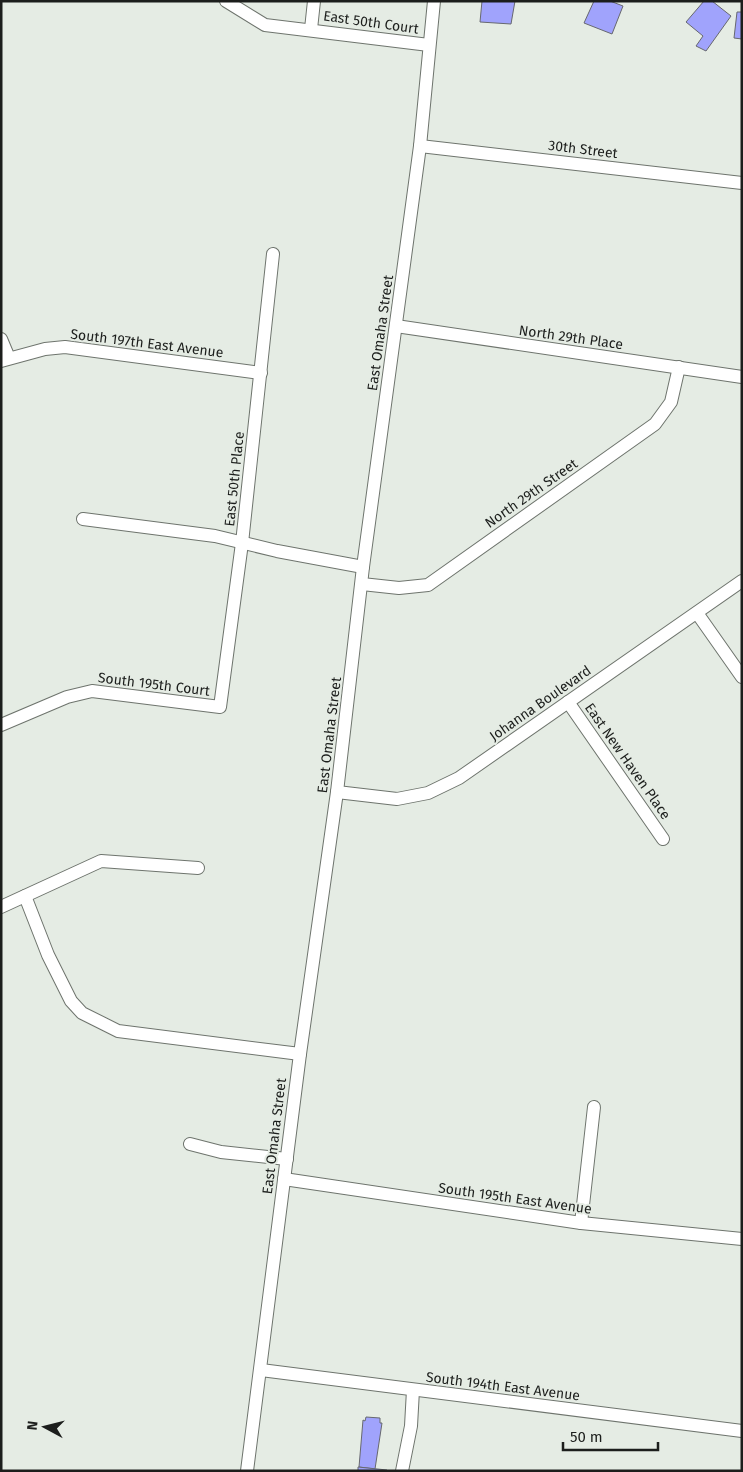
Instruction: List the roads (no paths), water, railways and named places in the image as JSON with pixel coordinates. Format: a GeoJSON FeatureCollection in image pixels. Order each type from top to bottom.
{"type":"FeatureCollection","features":[{"type":"Feature","properties":{"kind":"street","name":"East 50th Court"},"geometry":{"type":"LineString","coordinates":[[226,1],[265,25],[311,29],[428,45]]}},
{"type":"Feature","properties":{"kind":"street"},"geometry":{"type":"LineString","coordinates":[[311,29],[314,1]]}},
{"type":"Feature","properties":{"kind":"street","name":"East Omaha Street"},"geometry":{"type":"LineString","coordinates":[[247,1471],[300,1054],[337,792],[363,567],[420,146],[428,45],[434,1]]}},
{"type":"Feature","properties":{"kind":"street","name":"30th Street"},"geometry":{"type":"LineString","coordinates":[[420,146],[742,183]]}},
{"type":"Feature","properties":{"kind":"street","name":"East 50th Place"},"geometry":{"type":"LineString","coordinates":[[220,706],[242,543],[273,254]]}},
{"type":"Feature","properties":{"kind":"street","name":"North 29th Place"},"geometry":{"type":"LineString","coordinates":[[396,326],[742,377]]}},
{"type":"Feature","properties":{"kind":"street"},"geometry":{"type":"LineString","coordinates":[[1,339],[5,360]]}},
{"type":"Feature","properties":{"kind":"street","name":"South 197th East Avenue"},"geometry":{"type":"LineString","coordinates":[[5,360],[64,347],[260,373]]}},
{"type":"Feature","properties":{"kind":"street","name":"North 29th Street"},"geometry":{"type":"LineString","coordinates":[[362,584],[399,588],[428,585],[655,424],[671,402],[679,367]]}},
{"type":"Feature","properties":{"kind":"street"},"geometry":{"type":"LineString","coordinates":[[83,520],[215,536],[363,567]]}},
{"type":"Feature","properties":{"kind":"street","name":"Johanna Boulevard"},"geometry":{"type":"LineString","coordinates":[[337,792],[397,799],[428,793],[459,778],[742,581]]}},
{"type":"Feature","properties":{"kind":"street"},"geometry":{"type":"LineString","coordinates":[[697,613],[742,676]]}},
{"type":"Feature","properties":{"kind":"street","name":"South 195th Court"},"geometry":{"type":"LineString","coordinates":[[1,725],[67,697],[92,691],[220,706]]}},
{"type":"Feature","properties":{"kind":"street","name":"East New Haven Place"},"geometry":{"type":"LineString","coordinates":[[568,702],[663,838]]}},
{"type":"Feature","properties":{"kind":"street"},"geometry":{"type":"LineString","coordinates":[[1,907],[101,861],[198,868]]}},
{"type":"Feature","properties":{"kind":"street"},"geometry":{"type":"LineString","coordinates":[[25,896],[48,955],[71,1001],[82,1014],[118,1031],[300,1054]]}},
{"type":"Feature","properties":{"kind":"street"},"geometry":{"type":"LineString","coordinates":[[581,1223],[594,1107]]}},
{"type":"Feature","properties":{"kind":"street"},"geometry":{"type":"LineString","coordinates":[[190,1144],[221,1152],[287,1159]]}},
{"type":"Feature","properties":{"kind":"street","name":"South 195th East Avenue"},"geometry":{"type":"LineString","coordinates":[[284,1179],[581,1223],[742,1239]]}},
{"type":"Feature","properties":{"kind":"street","name":"South 194th East Avenue"},"geometry":{"type":"LineString","coordinates":[[261,1370],[742,1431]]}},
{"type":"Feature","properties":{"kind":"street"},"geometry":{"type":"LineString","coordinates":[[402,1471],[411,1426],[413,1390]]}}]}
